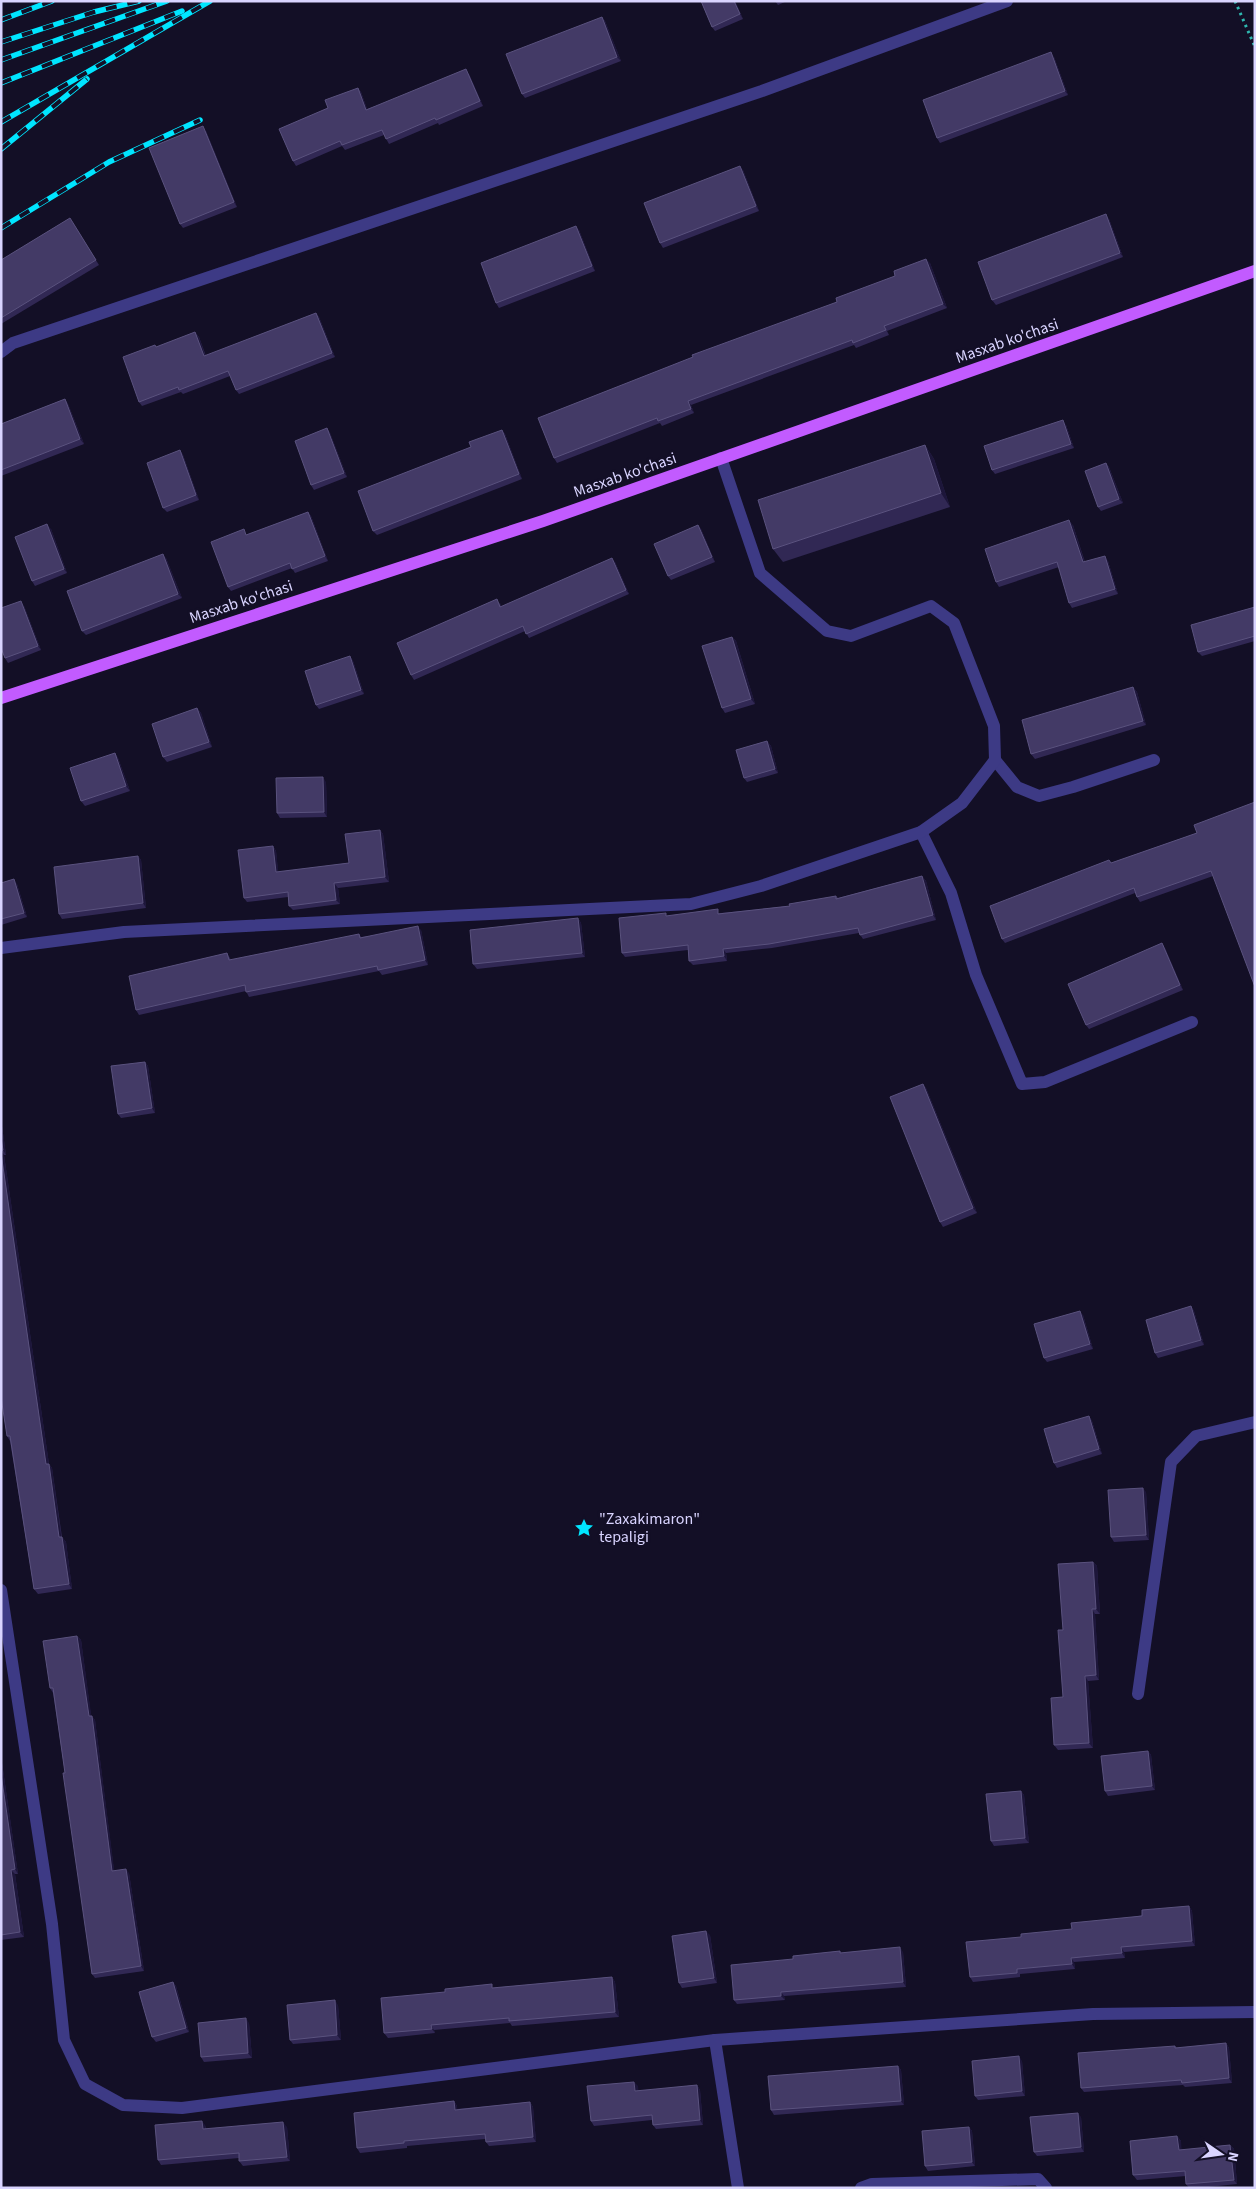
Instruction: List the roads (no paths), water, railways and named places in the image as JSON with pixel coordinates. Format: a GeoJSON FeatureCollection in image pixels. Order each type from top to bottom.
{"type":"FeatureCollection","features":[{"type":"Feature","properties":{"kind":"main road","name":"Masxab ko'chasi"},"geometry":{"type":"LineString","coordinates":[[1,698],[543,521],[1255,271]]}},
{"type":"Feature","properties":{"kind":"street"},"geometry":{"type":"LineString","coordinates":[[1,352],[13,344],[753,94],[1007,1]]}},
{"type":"Feature","properties":{"kind":"street"},"geometry":{"type":"LineString","coordinates":[[722,458],[760,573],[827,632],[852,636],[931,606],[954,623],[994,726],[995,760],[1017,788],[1039,796],[1073,787],[1154,760]]}},
{"type":"Feature","properties":{"kind":"street"},"geometry":{"type":"LineString","coordinates":[[1,948],[124,932],[690,904],[761,886],[921,832],[962,803],[995,760]]}},
{"type":"Feature","properties":{"kind":"street"},"geometry":{"type":"LineString","coordinates":[[921,832],[951,893],[976,975],[1022,1084],[1044,1082],[1192,1022]]}},
{"type":"Feature","properties":{"kind":"street"},"geometry":{"type":"LineString","coordinates":[[1138,1694],[1171,1462],[1196,1436],[1255,1422]]}},
{"type":"Feature","properties":{"kind":"street"},"geometry":{"type":"LineString","coordinates":[[1,1590],[52,1924],[64,2040],[85,2084],[123,2105],[182,2108],[715,2040],[1093,2014],[1255,2012]]}},
{"type":"Feature","properties":{"kind":"street"},"geometry":{"type":"LineString","coordinates":[[715,2040],[738,2188]]}},
{"type":"Feature","properties":{"kind":"street"},"geometry":{"type":"LineString","coordinates":[[861,2188],[872,2184],[1038,2179],[1046,2188]]}},
{"type":"Feature","properties":{"kind":"railway"},"geometry":{"type":"LineString","coordinates":[[1,20],[52,1]]}},
{"type":"Feature","properties":{"kind":"railway"},"geometry":{"type":"LineString","coordinates":[[1,42],[94,12],[139,1]]}},
{"type":"Feature","properties":{"kind":"railway"},"geometry":{"type":"LineString","coordinates":[[1,60],[167,1]]}},
{"type":"Feature","properties":{"kind":"railway"},"geometry":{"type":"LineString","coordinates":[[1,122],[210,1]]}},
{"type":"Feature","properties":{"kind":"railway"},"geometry":{"type":"LineString","coordinates":[[1,83],[182,11]]}},
{"type":"Feature","properties":{"kind":"railway"},"geometry":{"type":"LineString","coordinates":[[1,149],[87,79]]}},
{"type":"Feature","properties":{"kind":"railway"},"geometry":{"type":"LineString","coordinates":[[1,228],[109,162],[200,120]]}},
{"type":"Feature","properties":{"kind":"place","name":"\"Zaxakimaron\" tepaligi"},"geometry":{"type":"Point","coordinates":[584,1528]}}]}
